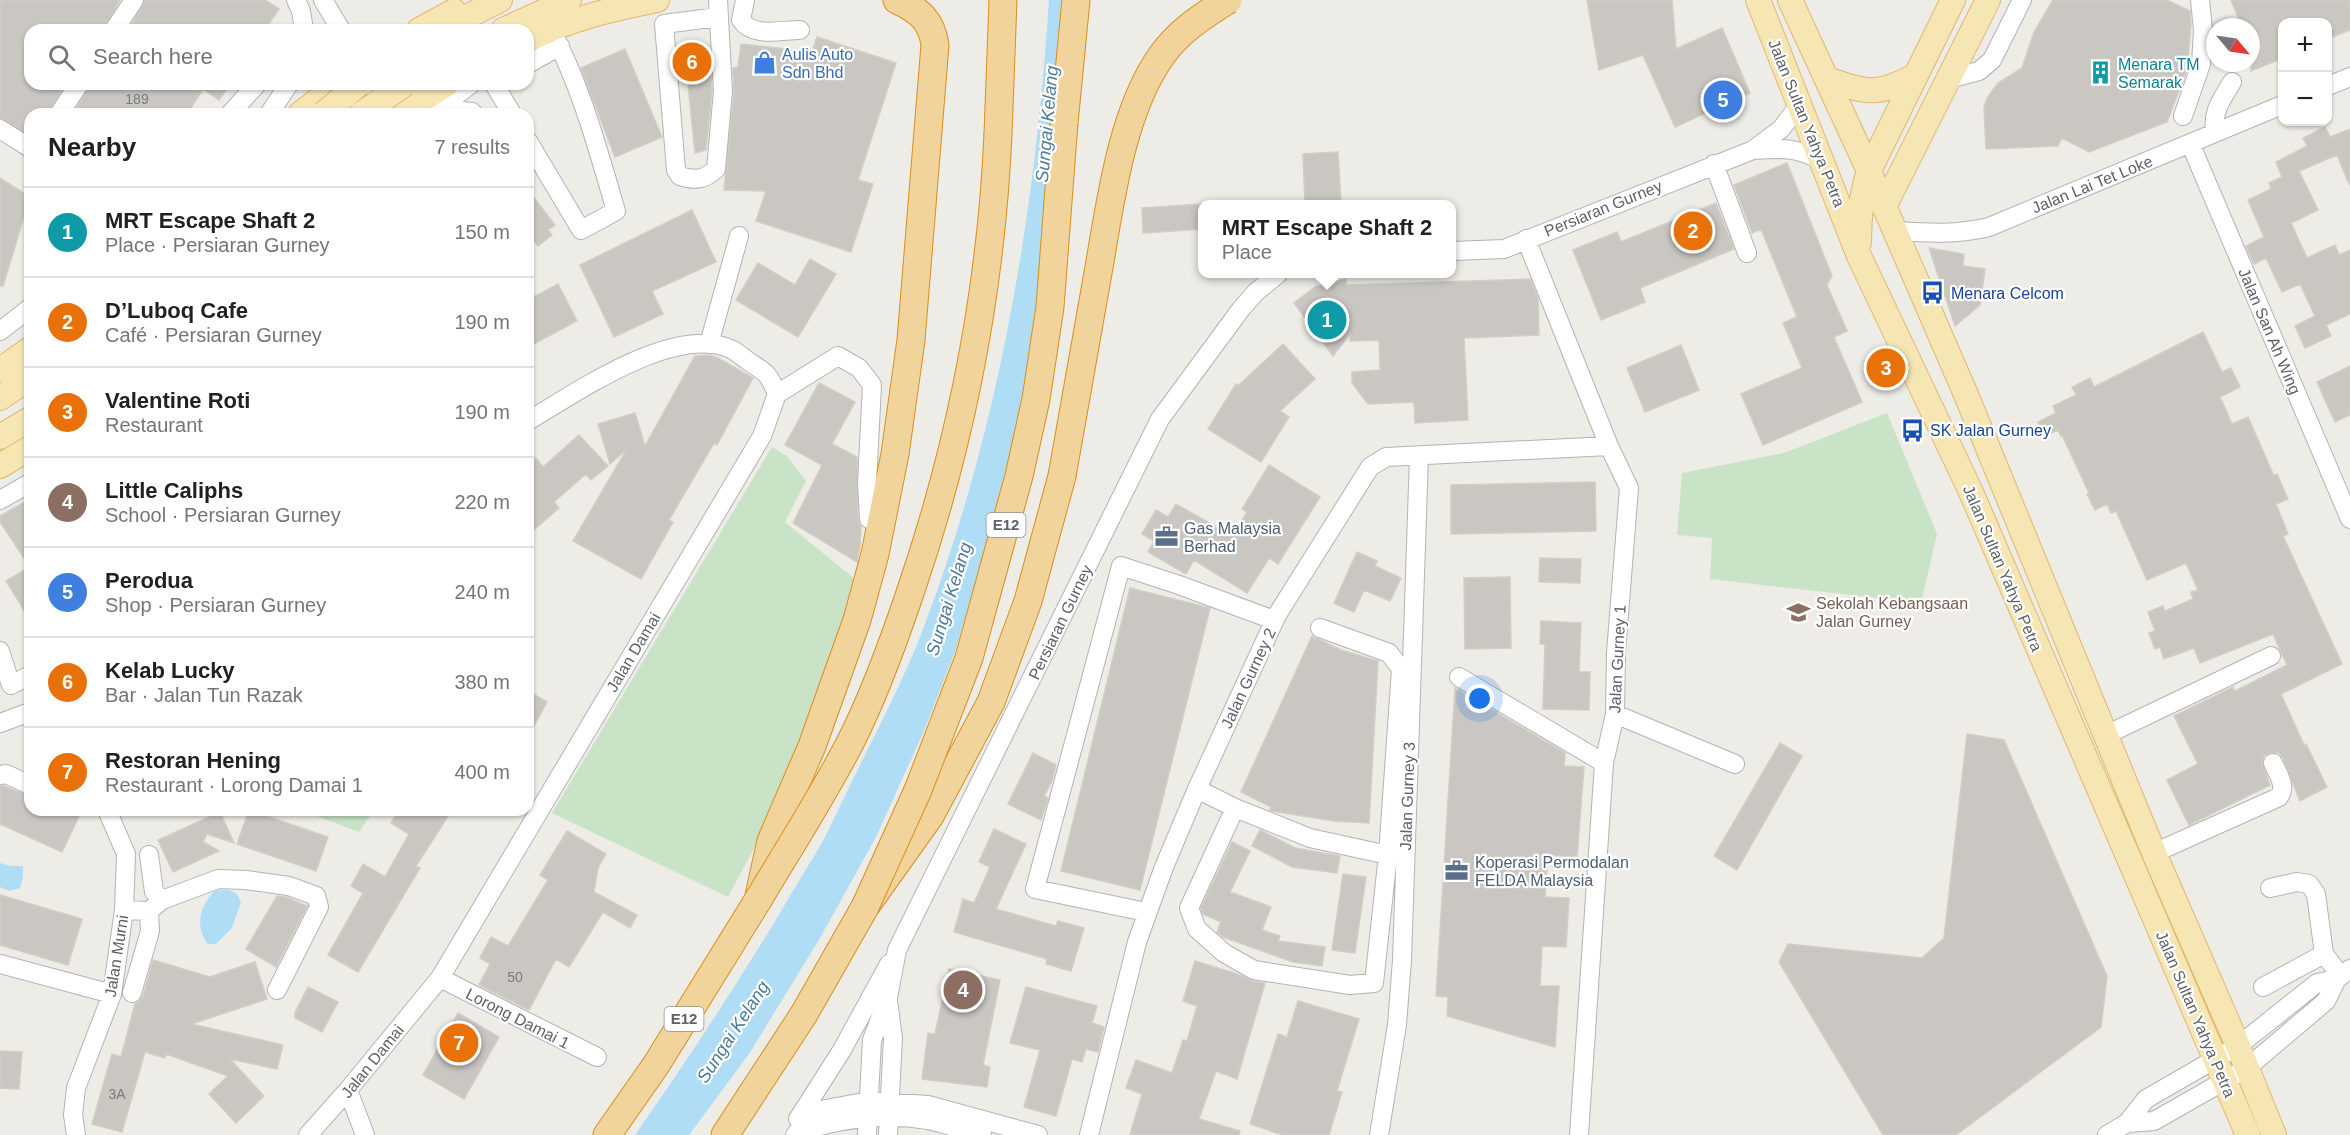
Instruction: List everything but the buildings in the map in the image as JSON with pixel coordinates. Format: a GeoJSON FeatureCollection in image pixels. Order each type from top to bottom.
{"type":"FeatureCollection","features":[{"type":"Feature","properties":{"kind":"highway"},"geometry":{"type":"LineString","coordinates":[[758,900],[771,841],[812,746],[840,672],[875,554],[896,454],[910,340],[935,45],[934,33],[928,21],[920,13],[897,0]]}},
{"type":"Feature","properties":{"kind":"highway","name":"E12"},"geometry":{"type":"LineString","coordinates":[[607,1135],[656,1065],[758,900],[850,743],[886,663],[929,539],[954,452],[972,365],[986,278],[996,183],[1005,0]]}},
{"type":"Feature","properties":{"kind":"highway","name":"E12"},"geometry":{"type":"LineString","coordinates":[[725,1135],[804,1014],[865,907],[918,790],[969,658],[1019,476],[1036,399],[1050,306],[1076,0]]}},
{"type":"Feature","properties":{"kind":"highway"},"geometry":{"type":"LineString","coordinates":[[865,907],[930,816],[991,702],[1028,601],[1062,476],[1122,150],[1142,88],[1162,55],[1189,25],[1228,0]]}},
{"type":"Feature","properties":{"kind":"main road"},"geometry":{"type":"LineString","coordinates":[[430,24],[475,0]]}},
{"type":"Feature","properties":{"kind":"main road"},"geometry":{"type":"LineString","coordinates":[[453,24],[500,0]]}},
{"type":"Feature","properties":{"kind":"main road"},"geometry":{"type":"LineString","coordinates":[[515,24],[569,0]]}},
{"type":"Feature","properties":{"kind":"main road"},"geometry":{"type":"LineString","coordinates":[[534,39],[555,37],[613,5],[658,0]]}},
{"type":"Feature","properties":{"kind":"main road","name":"Jalan Sultan Yahya Petra"},"geometry":{"type":"LineString","coordinates":[[1758,0],[1859,256],[1971,492],[2248,1135]]}},
{"type":"Feature","properties":{"kind":"main road","name":"Jalan Sultan Yahya Petra"},"geometry":{"type":"LineString","coordinates":[[1790,0],[1869,171],[2002,478],[2154,853],[2243,1057],[2274,1135]]}},
{"type":"Feature","properties":{"kind":"main road"},"geometry":{"type":"LineString","coordinates":[[1859,256],[1859,214],[1862,192],[1869,171],[1953,0]]}},
{"type":"Feature","properties":{"kind":"main road"},"geometry":{"type":"LineString","coordinates":[[1884,207],[1988,0]]}},
{"type":"Feature","properties":{"kind":"main road"},"geometry":{"type":"LineString","coordinates":[[1827,79],[1873,91],[1890,89],[1915,76]]}},
{"type":"Feature","properties":{"kind":"main road"},"geometry":{"type":"LineString","coordinates":[[308,108],[331,90]]}},
{"type":"Feature","properties":{"kind":"main road"},"geometry":{"type":"LineString","coordinates":[[330,108],[352,90]]}},
{"type":"Feature","properties":{"kind":"main road"},"geometry":{"type":"LineString","coordinates":[[357,90],[366,97],[371,108]]}},
{"type":"Feature","properties":{"kind":"main road"},"geometry":{"type":"LineString","coordinates":[[370,108],[396,90]]}},
{"type":"Feature","properties":{"kind":"main road"},"geometry":{"type":"LineString","coordinates":[[409,108],[438,90]]}},
{"type":"Feature","properties":{"kind":"main road"},"geometry":{"type":"LineString","coordinates":[[0,398],[15,366]]}},
{"type":"Feature","properties":{"kind":"main road"},"geometry":{"type":"LineString","coordinates":[[0,437],[24,423]]}},
{"type":"Feature","properties":{"kind":"main road"},"geometry":{"type":"LineString","coordinates":[[0,466],[24,452]]}},
{"type":"Feature","properties":{"kind":"street"},"geometry":{"type":"LineString","coordinates":[[118,24],[134,0]]}},
{"type":"Feature","properties":{"kind":"street"},"geometry":{"type":"LineString","coordinates":[[296,0],[302,24]]}},
{"type":"Feature","properties":{"kind":"street"},"geometry":{"type":"LineString","coordinates":[[323,0],[337,24]]}},
{"type":"Feature","properties":{"kind":"street"},"geometry":{"type":"LineString","coordinates":[[658,0],[664,24],[676,170],[680,176],[692,180],[706,178],[716,169],[723,91],[718,8],[664,24]]}},
{"type":"Feature","properties":{"kind":"street"},"geometry":{"type":"LineString","coordinates":[[745,0],[741,20],[746,26],[756,31],[800,30]]}},
{"type":"Feature","properties":{"kind":"street"},"geometry":{"type":"LineString","coordinates":[[1949,79],[1979,71],[1992,60],[2022,0]]}},
{"type":"Feature","properties":{"kind":"street"},"geometry":{"type":"LineString","coordinates":[[2184,116],[2201,64],[2203,30],[2200,0]]}},
{"type":"Feature","properties":{"kind":"street"},"geometry":{"type":"LineString","coordinates":[[534,58],[555,37],[593,134],[616,211],[581,230],[534,151]]}},
{"type":"Feature","properties":{"kind":"street"},"geometry":{"type":"LineString","coordinates":[[2332,84],[2350,77]]}},
{"type":"Feature","properties":{"kind":"street"},"geometry":{"type":"LineString","coordinates":[[2215,133],[2213,119],[2232,82]]}},
{"type":"Feature","properties":{"kind":"street"},"geometry":{"type":"LineString","coordinates":[[63,108],[75,90]]}},
{"type":"Feature","properties":{"kind":"street"},"geometry":{"type":"LineString","coordinates":[[235,108],[252,90]]}},
{"type":"Feature","properties":{"kind":"street"},"geometry":{"type":"LineString","coordinates":[[273,108],[285,90]]}},
{"type":"Feature","properties":{"kind":"street"},"geometry":{"type":"LineString","coordinates":[[441,108],[464,90]]}},
{"type":"Feature","properties":{"kind":"street"},"geometry":{"type":"LineString","coordinates":[[498,90],[508,108]]}},
{"type":"Feature","properties":{"kind":"street","name":"Persiaran Gurney"},"geometry":{"type":"LineString","coordinates":[[1753,150],[1781,129],[1800,104]]}},
{"type":"Feature","properties":{"kind":"street","name":"Jalan Lai Tet Loke"},"geometry":{"type":"LineString","coordinates":[[1894,231],[1966,233],[1989,227],[2278,107]]}},
{"type":"Feature","properties":{"kind":"street"},"geometry":{"type":"LineString","coordinates":[[0,129],[24,144]]}},
{"type":"Feature","properties":{"kind":"street","name":"Jalan San Ah Wing"},"geometry":{"type":"LineString","coordinates":[[2190,143],[2350,519]]}},
{"type":"Feature","properties":{"kind":"street","name":"Persiaran Gurney"},"geometry":{"type":"LineString","coordinates":[[1456,251],[1504,249],[1526,238],[1753,150],[1785,148],[1803,151],[1823,161]]}},
{"type":"Feature","properties":{"kind":"street"},"geometry":{"type":"LineString","coordinates":[[1714,164],[1747,253]]}},
{"type":"Feature","properties":{"kind":"street"},"geometry":{"type":"LineString","coordinates":[[709,344],[739,236]]}},
{"type":"Feature","properties":{"kind":"street","name":"Jalan Gurney 1"},"geometry":{"type":"LineString","coordinates":[[1526,238],[1609,446],[1629,489],[1616,653],[1616,714],[1604,764],[1579,1135]]}},
{"type":"Feature","properties":{"kind":"street","name":"Persiaran Gurney"},"geometry":{"type":"LineString","coordinates":[[888,998],[897,950],[1160,419],[1241,309],[1272,278]]}},
{"type":"Feature","properties":{"kind":"street"},"geometry":{"type":"LineString","coordinates":[[0,331],[24,313]]}},
{"type":"Feature","properties":{"kind":"street"},"geometry":{"type":"LineString","coordinates":[[534,417],[627,363],[671,348],[709,344],[732,350],[770,376],[777,393],[838,356],[859,368],[872,385],[867,471],[869,519]]}},
{"type":"Feature","properties":{"kind":"street","name":"Jalan Damai"},"geometry":{"type":"LineString","coordinates":[[308,1135],[440,978],[762,436],[777,393]]}},
{"type":"Feature","properties":{"kind":"street","name":"Jalan Gurney 2"},"geometry":{"type":"LineString","coordinates":[[1089,1135],[1146,912],[1197,789],[1274,620],[1370,467],[1386,458],[1609,446]]}},
{"type":"Feature","properties":{"kind":"street","name":"Jalan Gurney 3"},"geometry":{"type":"LineString","coordinates":[[1379,1135],[1396,1025],[1402,960],[1419,456]]}},
{"type":"Feature","properties":{"kind":"street"},"geometry":{"type":"LineString","coordinates":[[0,500],[24,486]]}},
{"type":"Feature","properties":{"kind":"street"},"geometry":{"type":"LineString","coordinates":[[1146,912],[1035,889],[1121,566],[1274,620]]}},
{"type":"Feature","properties":{"kind":"street"},"geometry":{"type":"LineString","coordinates":[[1235,808],[1190,909],[1197,929],[1224,952],[1254,970],[1350,985],[1374,983],[1388,855],[1401,669],[1389,653],[1320,628]]}},
{"type":"Feature","properties":{"kind":"street"},"geometry":{"type":"LineString","coordinates":[[1,655],[11,685],[24,678]]}},
{"type":"Feature","properties":{"kind":"street"},"geometry":{"type":"LineString","coordinates":[[2106,735],[2271,656]]}},
{"type":"Feature","properties":{"kind":"street"},"geometry":{"type":"LineString","coordinates":[[1459,676],[1604,764]]}},
{"type":"Feature","properties":{"kind":"street"},"geometry":{"type":"LineString","coordinates":[[0,723],[24,714]]}},
{"type":"Feature","properties":{"kind":"street"},"geometry":{"type":"LineString","coordinates":[[1616,714],[1735,764]]}},
{"type":"Feature","properties":{"kind":"street"},"geometry":{"type":"LineString","coordinates":[[2154,853],[2282,793],[2283,785],[2273,763]]}},
{"type":"Feature","properties":{"kind":"street"},"geometry":{"type":"LineString","coordinates":[[0,775],[6,774],[24,782]]}},
{"type":"Feature","properties":{"kind":"street"},"geometry":{"type":"LineString","coordinates":[[1197,789],[1235,808],[1310,838],[1388,855]]}},
{"type":"Feature","properties":{"kind":"street","name":"Jalan Murni"},"geometry":{"type":"LineString","coordinates":[[76,1135],[73,1115],[76,1088],[112,994],[124,910],[126,854],[109,816]]}},
{"type":"Feature","properties":{"kind":"street"},"geometry":{"type":"LineString","coordinates":[[132,993],[155,906],[149,855]]}},
{"type":"Feature","properties":{"kind":"street"},"geometry":{"type":"LineString","coordinates":[[124,910],[155,906],[218,879],[290,885],[316,896],[319,907],[277,990]]}},
{"type":"Feature","properties":{"kind":"street"},"geometry":{"type":"LineString","coordinates":[[2108,1135],[2127,1123],[2146,1099],[2220,1071],[2326,1001],[2343,975],[2324,954],[2316,894],[2309,884],[2297,882],[2270,888]]}},
{"type":"Feature","properties":{"kind":"street"},"geometry":{"type":"LineString","coordinates":[[793,1134],[897,950]]}},
{"type":"Feature","properties":{"kind":"street"},"geometry":{"type":"LineString","coordinates":[[2263,987],[2324,954]]}},
{"type":"Feature","properties":{"kind":"street"},"geometry":{"type":"LineString","coordinates":[[0,964],[112,994]]}},
{"type":"Feature","properties":{"kind":"street","name":"Lorong Damai 1"},"geometry":{"type":"LineString","coordinates":[[440,978],[597,1057]]}},
{"type":"Feature","properties":{"kind":"street"},"geometry":{"type":"LineString","coordinates":[[868,1118],[872,1040],[888,998]]}},
{"type":"Feature","properties":{"kind":"street"},"geometry":{"type":"LineString","coordinates":[[888,998],[893,1038],[889,1118]]}},
{"type":"Feature","properties":{"kind":"street"},"geometry":{"type":"LineString","coordinates":[[348,1090],[365,1135]]}},
{"type":"Feature","properties":{"kind":"street"},"geometry":{"type":"LineString","coordinates":[[889,1118],[928,1105],[1038,1135]]}},
{"type":"Feature","properties":{"kind":"street"},"geometry":{"type":"LineString","coordinates":[[793,1134],[815,1111],[868,1118],[926,1120],[982,1135]]}},
{"type":"Feature","properties":{"kind":"green space"},"geometry":{"type":"Polygon","coordinates":[[[1887,413],[1937,534],[1921,603],[1710,579],[1712,538],[1677,535],[1682,473],[1784,453],[1887,413]]]}},
{"type":"Feature","properties":{"kind":"green space"},"geometry":{"type":"Polygon","coordinates":[[[772,447],[787,456],[806,481],[785,522],[856,580],[815,706],[762,833],[728,897],[552,813],[772,447]]]}},
{"type":"Feature","properties":{"kind":"green space"},"geometry":{"type":"Polygon","coordinates":[[[317,816],[370,816],[359,832],[317,816]]]}},
{"type":"Feature","properties":{"kind":"water","name":"Sungai Kelang"},"geometry":{"type":"Polygon","coordinates":[[[1049,0],[1069,0],[1059,133],[1029,364],[1013,456],[956,649],[924,731],[876,837],[820,938],[749,1054],[689,1135],[635,1135],[727,997],[824,839],[894,697],[922,632],[949,556],[972,478],[1009,321],[1034,161],[1049,0]]]}},
{"type":"Feature","properties":{"kind":"water"},"geometry":{"type":"Polygon","coordinates":[[[0,863],[23,866],[20,888],[9,891],[0,887],[0,863]]]}},
{"type":"Feature","properties":{"kind":"water"},"geometry":{"type":"Polygon","coordinates":[[[216,890],[229,890],[237,894],[241,902],[232,928],[216,944],[208,944],[201,930],[201,916],[206,902],[216,890]]]}},
{"type":"Feature","properties":{"kind":"place","name":"Kelab Lucky"},"geometry":{"type":"Point","coordinates":[692,62]}},
{"type":"Feature","properties":{"kind":"place","name":"Aulis Auto Sdn Bhd"},"geometry":{"type":"Point","coordinates":[764,63]}},
{"type":"Feature","properties":{"kind":"place","name":"Menara TM Semarak"},"geometry":{"type":"Point","coordinates":[2100,73]}},
{"type":"Feature","properties":{"kind":"place","name":"Perodua"},"geometry":{"type":"Point","coordinates":[1723,100]}},
{"type":"Feature","properties":{"kind":"place","name":"D’Luboq Cafe"},"geometry":{"type":"Point","coordinates":[1693,231]}},
{"type":"Feature","properties":{"kind":"place","name":"Menara Celcom"},"geometry":{"type":"Point","coordinates":[1933,293]}},
{"type":"Feature","properties":{"kind":"place","name":"MRT Escape Shaft 2"},"geometry":{"type":"Point","coordinates":[1327,320]}},
{"type":"Feature","properties":{"kind":"place","name":"Valentine Roti"},"geometry":{"type":"Point","coordinates":[1886,368]}},
{"type":"Feature","properties":{"kind":"place","name":"SK Jalan Gurney"},"geometry":{"type":"Point","coordinates":[1912,430]}},
{"type":"Feature","properties":{"kind":"place","name":"Gas Malaysia Berhad"},"geometry":{"type":"Point","coordinates":[1166,537]}},
{"type":"Feature","properties":{"kind":"place","name":"Sekolah Kebangsaan Jalan Gurney"},"geometry":{"type":"Point","coordinates":[1798,612]}},
{"type":"Feature","properties":{"kind":"place","name":"Koperasi Permodalan FELDA Malaysia"},"geometry":{"type":"Point","coordinates":[1457,871]}},
{"type":"Feature","properties":{"kind":"place","name":"Little Caliphs"},"geometry":{"type":"Point","coordinates":[963,990]}},
{"type":"Feature","properties":{"kind":"place","name":"Restoran Hening"},"geometry":{"type":"Point","coordinates":[459,1043]}}]}
